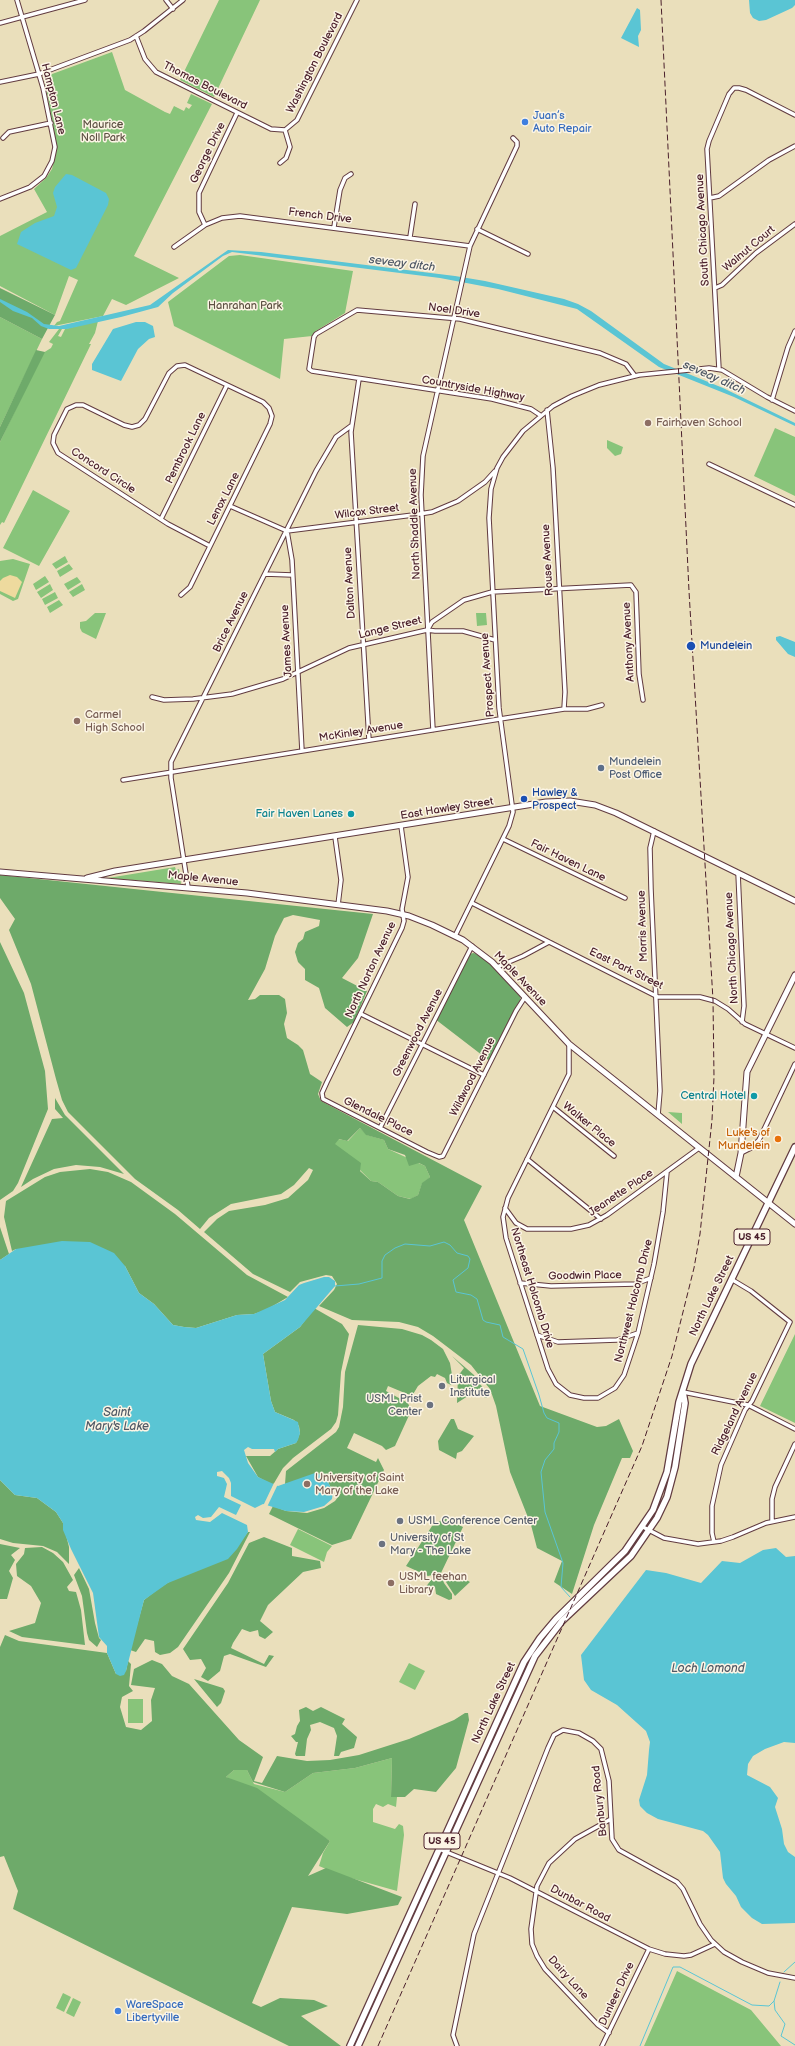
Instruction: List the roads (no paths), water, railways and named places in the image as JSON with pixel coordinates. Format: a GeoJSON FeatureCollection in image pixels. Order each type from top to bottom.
{"type":"FeatureCollection","features":[{"type":"Feature","properties":{"kind":"main road","name":"North Lake Street"},"geometry":{"type":"LineString","coordinates":[[350,2046],[528,1655],[556,1619],[616,1562],[642,1527],[655,1506],[664,1479],[679,1402],[696,1351],[794,1149]]}},
{"type":"Feature","properties":{"kind":"main road","name":"North Lake Street"},"geometry":{"type":"LineString","coordinates":[[358,2046],[526,1674],[540,1649],[562,1621],[631,1556],[649,1531],[664,1503],[675,1467],[686,1403],[683,1392]]}},
{"type":"Feature","properties":{"kind":"street","name":"Hampton Lane"},"geometry":{"type":"LineString","coordinates":[[0,199],[30,187],[48,171],[55,147],[51,123],[39,74],[17,0]]}},
{"type":"Feature","properties":{"kind":"street"},"geometry":{"type":"LineString","coordinates":[[0,22],[85,0]]}},
{"type":"Feature","properties":{"kind":"street"},"geometry":{"type":"LineString","coordinates":[[166,0],[173,9]]}},
{"type":"Feature","properties":{"kind":"street"},"geometry":{"type":"LineString","coordinates":[[0,82],[39,74],[117,45],[136,36],[183,0]]}},
{"type":"Feature","properties":{"kind":"street","name":"Washington Boulevard"},"geometry":{"type":"LineString","coordinates":[[285,130],[298,120],[357,0]]}},
{"type":"Feature","properties":{"kind":"street","name":"Thomas Boulevard"},"geometry":{"type":"LineString","coordinates":[[136,36],[145,59],[156,72],[271,129],[285,130]]}},
{"type":"Feature","properties":{"kind":"street","name":"South Chicago Avenue"},"geometry":{"type":"LineString","coordinates":[[719,369],[707,149],[708,141],[729,94],[734,88],[740,88],[795,115]]}},
{"type":"Feature","properties":{"kind":"street","name":"George Drive"},"geometry":{"type":"LineString","coordinates":[[205,225],[199,212],[199,192],[237,113]]}},
{"type":"Feature","properties":{"kind":"street"},"geometry":{"type":"LineString","coordinates":[[3,138],[9,132],[51,123]]}},
{"type":"Feature","properties":{"kind":"street"},"geometry":{"type":"LineString","coordinates":[[280,163],[286,158],[290,147],[285,130]]}},
{"type":"Feature","properties":{"kind":"street","name":"North Shaddle Avenue"},"geometry":{"type":"LineString","coordinates":[[433,730],[422,514],[423,456],[436,391],[470,246],[517,146],[518,142],[513,138]]}},
{"type":"Feature","properties":{"kind":"street"},"geometry":{"type":"LineString","coordinates":[[710,198],[718,196],[769,160],[795,146]]}},
{"type":"Feature","properties":{"kind":"street"},"geometry":{"type":"LineString","coordinates":[[334,227],[340,190],[345,178],[351,174]]}},
{"type":"Feature","properties":{"kind":"street"},"geometry":{"type":"LineString","coordinates":[[410,237],[415,204]]}},
{"type":"Feature","properties":{"kind":"street","name":"French Drive"},"geometry":{"type":"LineString","coordinates":[[174,246],[205,225],[222,218],[240,216],[334,227],[470,246]]}},
{"type":"Feature","properties":{"kind":"street","name":"Walnut Court"},"geometry":{"type":"LineString","coordinates":[[715,288],[722,285],[756,253],[795,224]]}},
{"type":"Feature","properties":{"kind":"street"},"geometry":{"type":"LineString","coordinates":[[478,229],[528,254]]}},
{"type":"Feature","properties":{"kind":"street","name":"Noel Drive"},"geometry":{"type":"LineString","coordinates":[[310,360],[315,335],[355,310],[453,318],[600,354],[626,364],[635,376]]}},
{"type":"Feature","properties":{"kind":"street"},"geometry":{"type":"LineString","coordinates":[[772,400],[795,332]]}},
{"type":"Feature","properties":{"kind":"street","name":"Countryside Highway"},"geometry":{"type":"LineString","coordinates":[[310,360],[309,369],[312,371],[359,380],[518,405],[534,410],[540,415]]}},
{"type":"Feature","properties":{"kind":"street","name":"Concord Circle"},"geometry":{"type":"LineString","coordinates":[[210,546],[161,519],[58,452],[54,447],[53,440],[58,424],[69,408],[80,405],[124,425],[132,427],[139,425],[145,419],[168,373],[180,365],[191,367],[263,402],[268,407]]}},
{"type":"Feature","properties":{"kind":"street"},"geometry":{"type":"LineString","coordinates":[[540,415],[572,396],[614,381],[635,376],[690,370],[719,369],[732,375],[772,400],[795,411]]}},
{"type":"Feature","properties":{"kind":"street"},"geometry":{"type":"LineString","coordinates":[[351,426],[359,380]]}},
{"type":"Feature","properties":{"kind":"street","name":"Pembrook Lane"},"geometry":{"type":"LineString","coordinates":[[161,519],[227,385]]}},
{"type":"Feature","properties":{"kind":"street","name":"Lenox Lane"},"geometry":{"type":"LineString","coordinates":[[181,595],[190,587],[270,424],[272,416],[268,407]]}},
{"type":"Feature","properties":{"kind":"street","name":"Rouse Avenue"},"geometry":{"type":"LineString","coordinates":[[547,410],[553,468],[565,692],[564,709]]}},
{"type":"Feature","properties":{"kind":"street","name":"Prospect Avenue"},"geometry":{"type":"LineString","coordinates":[[455,936],[512,819],[513,808],[500,719],[488,508],[497,468],[515,439],[540,415]]}},
{"type":"Feature","properties":{"kind":"street","name":"Dalton Avenue"},"geometry":{"type":"LineString","coordinates":[[351,426],[362,644],[369,740]]}},
{"type":"Feature","properties":{"kind":"street","name":"Brice Avenue"},"geometry":{"type":"LineString","coordinates":[[188,887],[170,772],[171,762],[327,451],[336,437],[351,426]]}},
{"type":"Feature","properties":{"kind":"street"},"geometry":{"type":"LineString","coordinates":[[710,464],[795,505]]}},
{"type":"Feature","properties":{"kind":"street","name":"Wilcox Street"},"geometry":{"type":"LineString","coordinates":[[287,531],[422,514],[447,507],[470,494],[490,477],[497,468]]}},
{"type":"Feature","properties":{"kind":"street"},"geometry":{"type":"LineString","coordinates":[[230,506],[287,531]]}},
{"type":"Feature","properties":{"kind":"street","name":"James Avenue"},"geometry":{"type":"LineString","coordinates":[[287,531],[289,536],[292,575],[302,751]]}},
{"type":"Feature","properties":{"kind":"street"},"geometry":{"type":"LineString","coordinates":[[265,574],[292,575]]}},
{"type":"Feature","properties":{"kind":"street","name":"Lange Street"},"geometry":{"type":"LineString","coordinates":[[152,697],[164,700],[203,699],[259,687],[298,672],[332,655],[362,644],[428,630],[432,622],[464,600],[492,592],[631,585]]}},
{"type":"Feature","properties":{"kind":"street","name":"Anthony Avenue"},"geometry":{"type":"LineString","coordinates":[[631,585],[636,592],[639,674],[643,700]]}},
{"type":"Feature","properties":{"kind":"street"},"geometry":{"type":"LineString","coordinates":[[428,630],[435,632],[463,631],[495,640]]}},
{"type":"Feature","properties":{"kind":"street","name":"McKinley Avenue"},"geometry":{"type":"LineString","coordinates":[[123,780],[500,719],[564,709],[581,710],[602,705]]}},
{"type":"Feature","properties":{"kind":"street","name":"East Hawley Street"},"geometry":{"type":"LineString","coordinates":[[83,879],[115,872],[562,801],[587,803],[612,811],[795,901]]}},
{"type":"Feature","properties":{"kind":"street","name":"North Norton Avenue"},"geometry":{"type":"LineString","coordinates":[[323,1091],[399,936],[404,921],[402,909],[408,877],[401,826]]}},
{"type":"Feature","properties":{"kind":"street","name":"Morris Avenue"},"geometry":{"type":"LineString","coordinates":[[654,832],[650,848],[660,1101],[658,1115]]}},
{"type":"Feature","properties":{"kind":"street"},"geometry":{"type":"LineString","coordinates":[[335,837],[341,880],[338,905]]}},
{"type":"Feature","properties":{"kind":"street","name":"Fair Haven Lane"},"geometry":{"type":"LineString","coordinates":[[503,839],[625,898]]}},
{"type":"Feature","properties":{"kind":"street","name":"Maple Avenue"},"geometry":{"type":"LineString","coordinates":[[0,872],[188,887],[338,905],[403,915],[432,925],[472,946],[497,967],[569,1044],[795,1224]]}},
{"type":"Feature","properties":{"kind":"street","name":"North Chicago Avenue"},"geometry":{"type":"LineString","coordinates":[[738,873],[744,1006],[742,1022]]}},
{"type":"Feature","properties":{"kind":"street","name":"East Park Street"},"geometry":{"type":"LineString","coordinates":[[472,903],[663,998],[700,997],[715,1001],[728,1009],[742,1022],[795,1048]]}},
{"type":"Feature","properties":{"kind":"street"},"geometry":{"type":"LineString","coordinates":[[497,967],[523,956],[549,942]]}},
{"type":"Feature","properties":{"kind":"street","name":"Greenwood Avenue"},"geometry":{"type":"LineString","coordinates":[[380,1128],[472,946]]}},
{"type":"Feature","properties":{"kind":"street"},"geometry":{"type":"LineString","coordinates":[[736,1177],[741,1153],[747,1072],[795,975]]}},
{"type":"Feature","properties":{"kind":"street","name":"Wildwood Avenue"},"geometry":{"type":"LineString","coordinates":[[433,1154],[440,1157],[445,1153],[516,1011],[525,997]]}},
{"type":"Feature","properties":{"kind":"street"},"geometry":{"type":"LineString","coordinates":[[361,1014],[484,1075]]}},
{"type":"Feature","properties":{"kind":"street","name":"Northeast Holcomb Drive"},"geometry":{"type":"LineString","coordinates":[[569,1044],[570,1069],[508,1198],[504,1208],[504,1231],[548,1369],[558,1387],[564,1392],[577,1397],[598,1398]]}},
{"type":"Feature","properties":{"kind":"street"},"geometry":{"type":"LineString","coordinates":[[741,1153],[751,1148],[759,1140],[795,1064]]}},
{"type":"Feature","properties":{"kind":"street","name":"Glendale Place"},"geometry":{"type":"LineString","coordinates":[[323,1091],[322,1096],[325,1101],[433,1154]]}},
{"type":"Feature","properties":{"kind":"street","name":"Walker Place"},"geometry":{"type":"LineString","coordinates":[[553,1107],[614,1156]]}},
{"type":"Feature","properties":{"kind":"street","name":"Jeanette Place"},"geometry":{"type":"LineString","coordinates":[[504,1208],[516,1223],[532,1230],[579,1228],[601,1219],[699,1148]]}},
{"type":"Feature","properties":{"kind":"street"},"geometry":{"type":"LineString","coordinates":[[526,1159],[601,1219]]}},
{"type":"Feature","properties":{"kind":"street","name":"Northwest Holcomb Drive"},"geometry":{"type":"LineString","coordinates":[[598,1398],[615,1388],[624,1375],[638,1333],[651,1278],[663,1212],[667,1172]]}},
{"type":"Feature","properties":{"kind":"street","name":"Goodwin Place"},"geometry":{"type":"LineString","coordinates":[[520,1282],[535,1286],[635,1284],[651,1278]]}},
{"type":"Feature","properties":{"kind":"street","name":"Ridgeland Avenue"},"geometry":{"type":"LineString","coordinates":[[714,1542],[712,1533],[712,1506],[717,1479],[733,1435],[790,1322],[751,1291],[732,1279]]}},
{"type":"Feature","properties":{"kind":"street"},"geometry":{"type":"LineString","coordinates":[[537,1335],[558,1342],[617,1340],[638,1333]]}},
{"type":"Feature","properties":{"kind":"street"},"geometry":{"type":"LineString","coordinates":[[683,1392],[748,1405],[795,1429]]}},
{"type":"Feature","properties":{"kind":"street"},"geometry":{"type":"LineString","coordinates":[[772,1521],[771,1504],[774,1487],[795,1444]]}},
{"type":"Feature","properties":{"kind":"street"},"geometry":{"type":"LineString","coordinates":[[642,1527],[664,1538],[685,1543],[714,1542],[733,1538],[772,1521],[795,1517]]}},
{"type":"Feature","properties":{"kind":"street","name":"Banbury Road"},"geometry":{"type":"LineString","coordinates":[[457,2046],[453,2035],[474,1934],[548,1748],[554,1736],[560,1732],[570,1730],[579,1733],[594,1741],[601,1749],[604,1756],[609,1781],[612,1839],[618,1850],[677,1882],[684,1889],[700,1924],[715,1944],[724,1952],[742,1962],[779,1976],[795,1978]]}},
{"type":"Feature","properties":{"kind":"street","name":"Dairy Lane"},"geometry":{"type":"LineString","coordinates":[[609,2033],[598,2024],[554,1978],[537,1956],[531,1938],[531,1929],[536,1891],[542,1874],[559,1852],[585,1832],[611,1819]]}},
{"type":"Feature","properties":{"kind":"street","name":"Dunbar Road"},"geometry":{"type":"LineString","coordinates":[[439,1849],[536,1891],[649,1949],[665,1954],[684,1956],[691,1955],[715,1944]]}},
{"type":"Feature","properties":{"kind":"street","name":"Dunleer Drive"},"geometry":{"type":"LineString","coordinates":[[602,2046],[649,1949]]}},
{"type":"Feature","properties":{"kind":"water"},"geometry":{"type":"Polygon","coordinates":[[[749,0],[795,0],[795,5],[792,8],[766,20],[759,21],[753,18],[750,13],[749,0]]]}},
{"type":"Feature","properties":{"kind":"water"},"geometry":{"type":"Polygon","coordinates":[[[637,8],[640,10],[641,30],[638,36],[639,47],[621,38],[637,8]]]}},
{"type":"Feature","properties":{"kind":"water"},"geometry":{"type":"Polygon","coordinates":[[[66,174],[72,175],[106,193],[109,199],[108,205],[76,268],[71,270],[17,244],[21,232],[35,223],[54,216],[57,207],[53,193],[55,187],[66,174]]]}},
{"type":"Feature","properties":{"kind":"water"},"geometry":{"type":"Polygon","coordinates":[[[228,250],[261,252],[455,276],[485,281],[564,299],[591,311],[664,364],[723,388],[795,423],[795,426],[734,397],[659,367],[577,309],[498,289],[440,278],[232,252],[223,256],[173,293],[158,307],[67,329],[49,329],[41,326],[32,318],[13,311],[0,302],[0,299],[27,312],[44,324],[59,326],[150,305],[228,250]]]}},
{"type":"Feature","properties":{"kind":"water"},"geometry":{"type":"Polygon","coordinates":[[[136,322],[145,322],[153,326],[155,337],[149,339],[138,349],[121,381],[92,370],[92,364],[113,329],[136,322]]]}},
{"type":"Feature","properties":{"kind":"water"},"geometry":{"type":"Polygon","coordinates":[[[780,636],[795,642],[795,657],[788,654],[776,640],[776,637],[780,636]]]}},
{"type":"Feature","properties":{"kind":"water","name":"Saint Mary's Lake"},"geometry":{"type":"Polygon","coordinates":[[[62,1241],[90,1242],[114,1253],[125,1266],[139,1293],[154,1304],[173,1325],[184,1327],[196,1328],[237,1315],[254,1314],[285,1300],[299,1285],[324,1277],[329,1277],[335,1281],[335,1286],[300,1327],[263,1354],[271,1401],[275,1412],[298,1422],[300,1433],[298,1440],[296,1443],[278,1449],[275,1452],[274,1449],[252,1449],[248,1447],[244,1450],[248,1463],[258,1477],[278,1486],[315,1473],[322,1475],[326,1478],[333,1492],[332,1499],[324,1506],[304,1512],[286,1511],[263,1504],[255,1508],[231,1496],[231,1483],[229,1478],[222,1471],[217,1472],[217,1476],[224,1478],[227,1484],[224,1497],[241,1505],[236,1515],[219,1507],[211,1517],[203,1518],[198,1515],[195,1517],[196,1520],[210,1522],[222,1513],[247,1525],[248,1532],[237,1549],[228,1559],[168,1583],[144,1600],[126,1671],[124,1675],[120,1676],[116,1674],[107,1653],[107,1646],[99,1637],[93,1593],[71,1549],[63,1530],[63,1523],[56,1512],[37,1498],[15,1495],[0,1480],[0,1260],[16,1249],[62,1241]]]}},
{"type":"Feature","properties":{"kind":"water","name":"Loch Lomond"},"geometry":{"type":"Polygon","coordinates":[[[776,1548],[786,1557],[795,1556],[795,1743],[784,1742],[765,1749],[753,1756],[748,1764],[747,1775],[770,1787],[778,1798],[775,1807],[782,1829],[784,1844],[788,1852],[795,1857],[795,1923],[762,1924],[752,1918],[741,1907],[736,1896],[726,1884],[723,1878],[720,1852],[708,1835],[703,1831],[658,1819],[647,1813],[640,1806],[639,1800],[647,1775],[650,1742],[646,1731],[617,1705],[591,1690],[584,1680],[581,1655],[646,1570],[666,1573],[701,1583],[722,1561],[740,1563],[763,1550],[776,1548]]]}},
{"type":"Feature","properties":{"kind":"waterway"},"geometry":{"type":"LineString","coordinates":[[335,1286],[359,1284],[382,1278],[382,1261],[385,1255],[395,1248],[405,1244],[430,1246],[444,1242],[450,1245],[457,1253],[468,1256],[470,1259],[468,1268],[453,1280],[456,1292],[471,1295],[477,1299],[483,1320],[500,1325],[503,1337],[523,1349],[544,1413],[547,1418],[559,1423],[559,1432],[554,1443],[554,1449],[545,1460],[541,1472],[545,1512],[563,1563],[561,1587],[570,1597]]}},
{"type":"Feature","properties":{"kind":"waterway"},"geometry":{"type":"LineString","coordinates":[[784,1972],[795,1962]]}},
{"type":"Feature","properties":{"kind":"waterway"},"geometry":{"type":"LineString","coordinates":[[640,2046],[673,1967],[680,1967],[752,2005],[769,2006],[774,2001]]}},
{"type":"Feature","properties":{"kind":"waterway"},"geometry":{"type":"LineString","coordinates":[[780,1982],[774,2001],[775,2010],[785,2024],[781,2036],[795,2045]]}},
{"type":"Feature","properties":{"kind":"railway"},"geometry":{"type":"LineString","coordinates":[[378,2046],[642,1446],[672,1356],[694,1268],[700,1234],[712,1120],[714,1077],[713,1000],[689,591],[661,0]]}},
{"type":"Feature","properties":{"kind":"place","name":"Juan’s Auto Repair"},"geometry":{"type":"Point","coordinates":[525,122]}},
{"type":"Feature","properties":{"kind":"place","name":"Fairhaven School"},"geometry":{"type":"Point","coordinates":[648,423]}},
{"type":"Feature","properties":{"kind":"place","name":"Mundelein"},"geometry":{"type":"Point","coordinates":[691,646]}},
{"type":"Feature","properties":{"kind":"place","name":"Carmel High School"},"geometry":{"type":"Point","coordinates":[77,721]}},
{"type":"Feature","properties":{"kind":"place","name":"Mundelein Post Office"},"geometry":{"type":"Point","coordinates":[601,768]}},
{"type":"Feature","properties":{"kind":"place","name":"Hawley & Prospect"},"geometry":{"type":"Point","coordinates":[524,799]}},
{"type":"Feature","properties":{"kind":"place","name":"Fair Haven Lanes"},"geometry":{"type":"Point","coordinates":[351,814]}},
{"type":"Feature","properties":{"kind":"place","name":"Central Hotel"},"geometry":{"type":"Point","coordinates":[754,1096]}},
{"type":"Feature","properties":{"kind":"place","name":"Luke's of Mundelein"},"geometry":{"type":"Point","coordinates":[778,1139]}},
{"type":"Feature","properties":{"kind":"place","name":"Liturgical Institute"},"geometry":{"type":"Point","coordinates":[442,1386]}},
{"type":"Feature","properties":{"kind":"place","name":"USML Prist Center"},"geometry":{"type":"Point","coordinates":[430,1405]}},
{"type":"Feature","properties":{"kind":"place","name":"University of Saint Mary of the Lake"},"geometry":{"type":"Point","coordinates":[307,1484]}},
{"type":"Feature","properties":{"kind":"place","name":"USML Conference Center"},"geometry":{"type":"Point","coordinates":[400,1521]}},
{"type":"Feature","properties":{"kind":"place","name":"University of St Mary - The Lake"},"geometry":{"type":"Point","coordinates":[382,1544]}},
{"type":"Feature","properties":{"kind":"place","name":"USML feehan Library"},"geometry":{"type":"Point","coordinates":[391,1583]}},
{"type":"Feature","properties":{"kind":"place","name":"WareSpace Libertyville"},"geometry":{"type":"Point","coordinates":[118,2011]}},
{"type":"Feature","properties":{"kind":"park label","name":"Maurice Noll Park"},"geometry":{"type":"Point","coordinates":[103,131]}},
{"type":"Feature","properties":{"kind":"park label","name":"Hanrahan Park"},"geometry":{"type":"Point","coordinates":[245,306]}},
{"type":"Feature","properties":{"kind":"water label","name":"seveay ditch"},"geometry":{"type":"Point","coordinates":[402,264]}},
{"type":"Feature","properties":{"kind":"water label","name":"seveay ditch"},"geometry":{"type":"Point","coordinates":[714,378]}}]}
